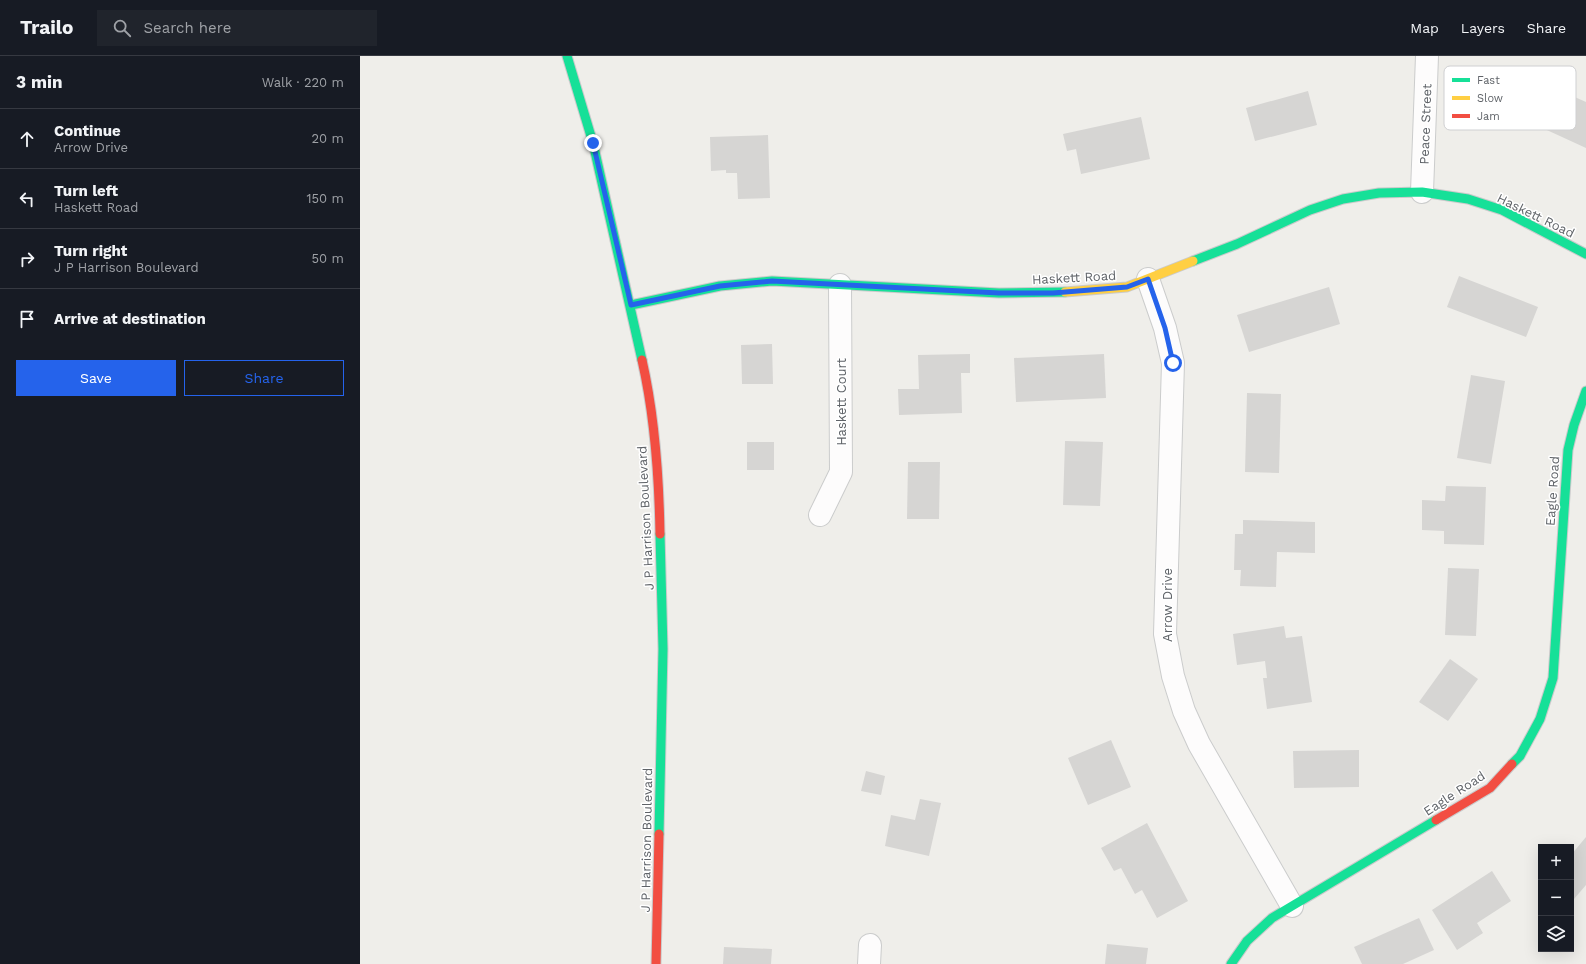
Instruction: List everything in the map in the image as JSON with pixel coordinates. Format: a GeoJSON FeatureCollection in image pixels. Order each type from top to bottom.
{"type":"FeatureCollection","features":[{"type":"Feature","properties":{"kind":"street","name":"J P Harrison Boulevard"},"geometry":{"type":"LineString","coordinates":[[567,56],[572,68],[593,143],[631,305],[649,392],[659,495],[663,649],[656,964]]}},
{"type":"Feature","properties":{"kind":"street","name":"Peace Street"},"geometry":{"type":"LineString","coordinates":[[1422,192],[1427,56]]}},
{"type":"Feature","properties":{"kind":"street","name":"Haskett Road"},"geometry":{"type":"LineString","coordinates":[[631,305],[720,286],[772,281],[1053,293],[1127,287],[1237,244],[1310,210],[1343,199],[1379,193],[1422,192],[1468,199],[1502,210],[1586,254]]}},
{"type":"Feature","properties":{"kind":"street","name":"Arrow Drive"},"geometry":{"type":"LineString","coordinates":[[1148,279],[1165,328],[1173,363],[1165,634],[1169,659],[1184,711],[1199,744],[1292,906]]}},
{"type":"Feature","properties":{"kind":"street","name":"Haskett Court"},"geometry":{"type":"LineString","coordinates":[[820,515],[841,472],[840,285]]}},
{"type":"Feature","properties":{"kind":"street","name":"Eagle Road"},"geometry":{"type":"LineString","coordinates":[[1231,964],[1247,941],[1259,929],[1292,906],[1490,788],[1520,756],[1540,719],[1553,678],[1568,450],[1574,425],[1586,391]]}},
{"type":"Feature","properties":{"kind":"building"},"geometry":{"type":"Polygon","coordinates":[[[1308,91],[1317,125],[1255,141],[1246,108],[1308,91]]]}},
{"type":"Feature","properties":{"kind":"building"},"geometry":{"type":"Polygon","coordinates":[[[1576,98],[1586,102],[1586,148],[1547,130],[1576,130],[1576,98]]]}},
{"type":"Feature","properties":{"kind":"building"},"geometry":{"type":"Polygon","coordinates":[[[1141,117],[1150,159],[1081,174],[1076,149],[1067,151],[1063,134],[1141,117]]]}},
{"type":"Feature","properties":{"kind":"building"},"geometry":{"type":"Polygon","coordinates":[[[768,135],[770,198],[738,199],[737,173],[726,173],[726,170],[711,171],[710,137],[768,135]]]}},
{"type":"Feature","properties":{"kind":"building"},"geometry":{"type":"Polygon","coordinates":[[[1459,276],[1538,307],[1526,337],[1447,307],[1459,276]]]}},
{"type":"Feature","properties":{"kind":"building"},"geometry":{"type":"Polygon","coordinates":[[[1329,287],[1340,324],[1249,352],[1237,315],[1329,287]]]}},
{"type":"Feature","properties":{"kind":"building"},"geometry":{"type":"Polygon","coordinates":[[[772,344],[773,384],[742,384],[741,345],[772,344]]]}},
{"type":"Feature","properties":{"kind":"building"},"geometry":{"type":"Polygon","coordinates":[[[970,354],[970,373],[961,373],[962,413],[899,415],[898,389],[919,389],[918,355],[970,354]]]}},
{"type":"Feature","properties":{"kind":"building"},"geometry":{"type":"Polygon","coordinates":[[[1104,354],[1106,398],[1016,402],[1014,358],[1104,354]]]}},
{"type":"Feature","properties":{"kind":"building"},"geometry":{"type":"Polygon","coordinates":[[[1471,375],[1505,381],[1491,464],[1457,458],[1471,375]]]}},
{"type":"Feature","properties":{"kind":"building"},"geometry":{"type":"Polygon","coordinates":[[[1247,393],[1281,394],[1279,473],[1245,472],[1247,393]]]}},
{"type":"Feature","properties":{"kind":"building"},"geometry":{"type":"Polygon","coordinates":[[[1065,441],[1103,442],[1100,506],[1063,505],[1065,441]]]}},
{"type":"Feature","properties":{"kind":"building"},"geometry":{"type":"Polygon","coordinates":[[[747,442],[774,442],[774,470],[747,470],[747,442]]]}},
{"type":"Feature","properties":{"kind":"building"},"geometry":{"type":"Polygon","coordinates":[[[908,462],[940,462],[939,519],[907,519],[908,462]]]}},
{"type":"Feature","properties":{"kind":"building"},"geometry":{"type":"Polygon","coordinates":[[[1446,486],[1486,487],[1484,545],[1444,544],[1444,531],[1422,530],[1422,500],[1445,501],[1446,486]]]}},
{"type":"Feature","properties":{"kind":"building"},"geometry":{"type":"Polygon","coordinates":[[[1243,520],[1315,522],[1315,553],[1277,552],[1276,587],[1240,586],[1241,570],[1234,570],[1235,534],[1243,534],[1243,520]]]}},
{"type":"Feature","properties":{"kind":"building"},"geometry":{"type":"Polygon","coordinates":[[[1448,568],[1479,569],[1476,636],[1445,635],[1448,568]]]}},
{"type":"Feature","properties":{"kind":"building"},"geometry":{"type":"Polygon","coordinates":[[[1284,626],[1286,638],[1302,636],[1312,702],[1267,709],[1263,678],[1267,678],[1265,661],[1237,665],[1233,634],[1284,626]]]}},
{"type":"Feature","properties":{"kind":"building"},"geometry":{"type":"Polygon","coordinates":[[[1450,659],[1478,679],[1448,721],[1419,702],[1450,659]]]}},
{"type":"Feature","properties":{"kind":"building"},"geometry":{"type":"Polygon","coordinates":[[[1111,740],[1131,787],[1088,805],[1068,758],[1111,740]]]}},
{"type":"Feature","properties":{"kind":"building"},"geometry":{"type":"Polygon","coordinates":[[[1359,750],[1359,787],[1294,788],[1293,751],[1359,750]]]}},
{"type":"Feature","properties":{"kind":"building"},"geometry":{"type":"Polygon","coordinates":[[[866,771],[885,776],[881,795],[861,791],[866,771]]]}},
{"type":"Feature","properties":{"kind":"building"},"geometry":{"type":"Polygon","coordinates":[[[920,799],[941,803],[929,856],[885,846],[891,815],[915,820],[920,799]]]}},
{"type":"Feature","properties":{"kind":"building"},"geometry":{"type":"Polygon","coordinates":[[[1147,823],[1188,901],[1157,918],[1142,890],[1135,894],[1121,868],[1114,871],[1101,848],[1147,823]]]}},
{"type":"Feature","properties":{"kind":"building"},"geometry":{"type":"Polygon","coordinates":[[[1586,837],[1586,885],[1574,899],[1574,880],[1574,851],[1586,837]]]}},
{"type":"Feature","properties":{"kind":"building"},"geometry":{"type":"Polygon","coordinates":[[[1492,871],[1511,901],[1477,923],[1483,933],[1457,950],[1432,910],[1492,871]]]}},
{"type":"Feature","properties":{"kind":"building"},"geometry":{"type":"Polygon","coordinates":[[[1419,918],[1434,950],[1403,964],[1362,964],[1354,947],[1419,918]]]}},
{"type":"Feature","properties":{"kind":"building"},"geometry":{"type":"Polygon","coordinates":[[[1107,944],[1148,948],[1146,964],[1105,964],[1107,944]]]}},
{"type":"Feature","properties":{"kind":"building"},"geometry":{"type":"Polygon","coordinates":[[[724,947],[772,949],[771,964],[723,964],[724,947]]]}},
{"type":"Feature","properties":{"kind":"traffic: fast"},"geometry":{"type":"LineString","coordinates":[[567,56],[593,143],[642,360]]}},
{"type":"Feature","properties":{"kind":"traffic: fast"},"geometry":{"type":"LineString","coordinates":[[1193,261],[1237,244],[1310,210],[1343,199],[1379,193],[1422,192],[1468,199],[1502,210],[1586,254]]}},
{"type":"Feature","properties":{"kind":"traffic: fast"},"geometry":{"type":"LineString","coordinates":[[631,305],[720,286],[772,281],[999,293],[1065,292]]}},
{"type":"Feature","properties":{"kind":"traffic: fast"},"geometry":{"type":"LineString","coordinates":[[1512,764],[1520,756],[1540,719],[1553,678],[1568,450],[1574,425],[1586,391]]}},
{"type":"Feature","properties":{"kind":"traffic: fast"},"geometry":{"type":"LineString","coordinates":[[659,834],[663,649],[660,534]]}},
{"type":"Feature","properties":{"kind":"traffic: fast"},"geometry":{"type":"LineString","coordinates":[[1231,964],[1247,941],[1272,918],[1436,820]]}},
{"type":"Feature","properties":{"kind":"traffic: slow"},"geometry":{"type":"LineString","coordinates":[[1065,292],[1127,287],[1193,261]]}},
{"type":"Feature","properties":{"kind":"traffic: jam"},"geometry":{"type":"LineString","coordinates":[[642,360],[656,447],[660,534]]}},
{"type":"Feature","properties":{"kind":"traffic: jam"},"geometry":{"type":"LineString","coordinates":[[1436,820],[1490,788],[1512,764]]}},
{"type":"Feature","properties":{"kind":"traffic: jam"},"geometry":{"type":"LineString","coordinates":[[656,964],[659,834]]}},
{"type":"Feature","properties":{"kind":"route"},"geometry":{"type":"LineString","coordinates":[[593,143],[631,305],[720,286],[772,281],[999,293],[1053,293],[1085,292],[1127,287],[1148,279],[1165,328],[1173,363]]}}]}
